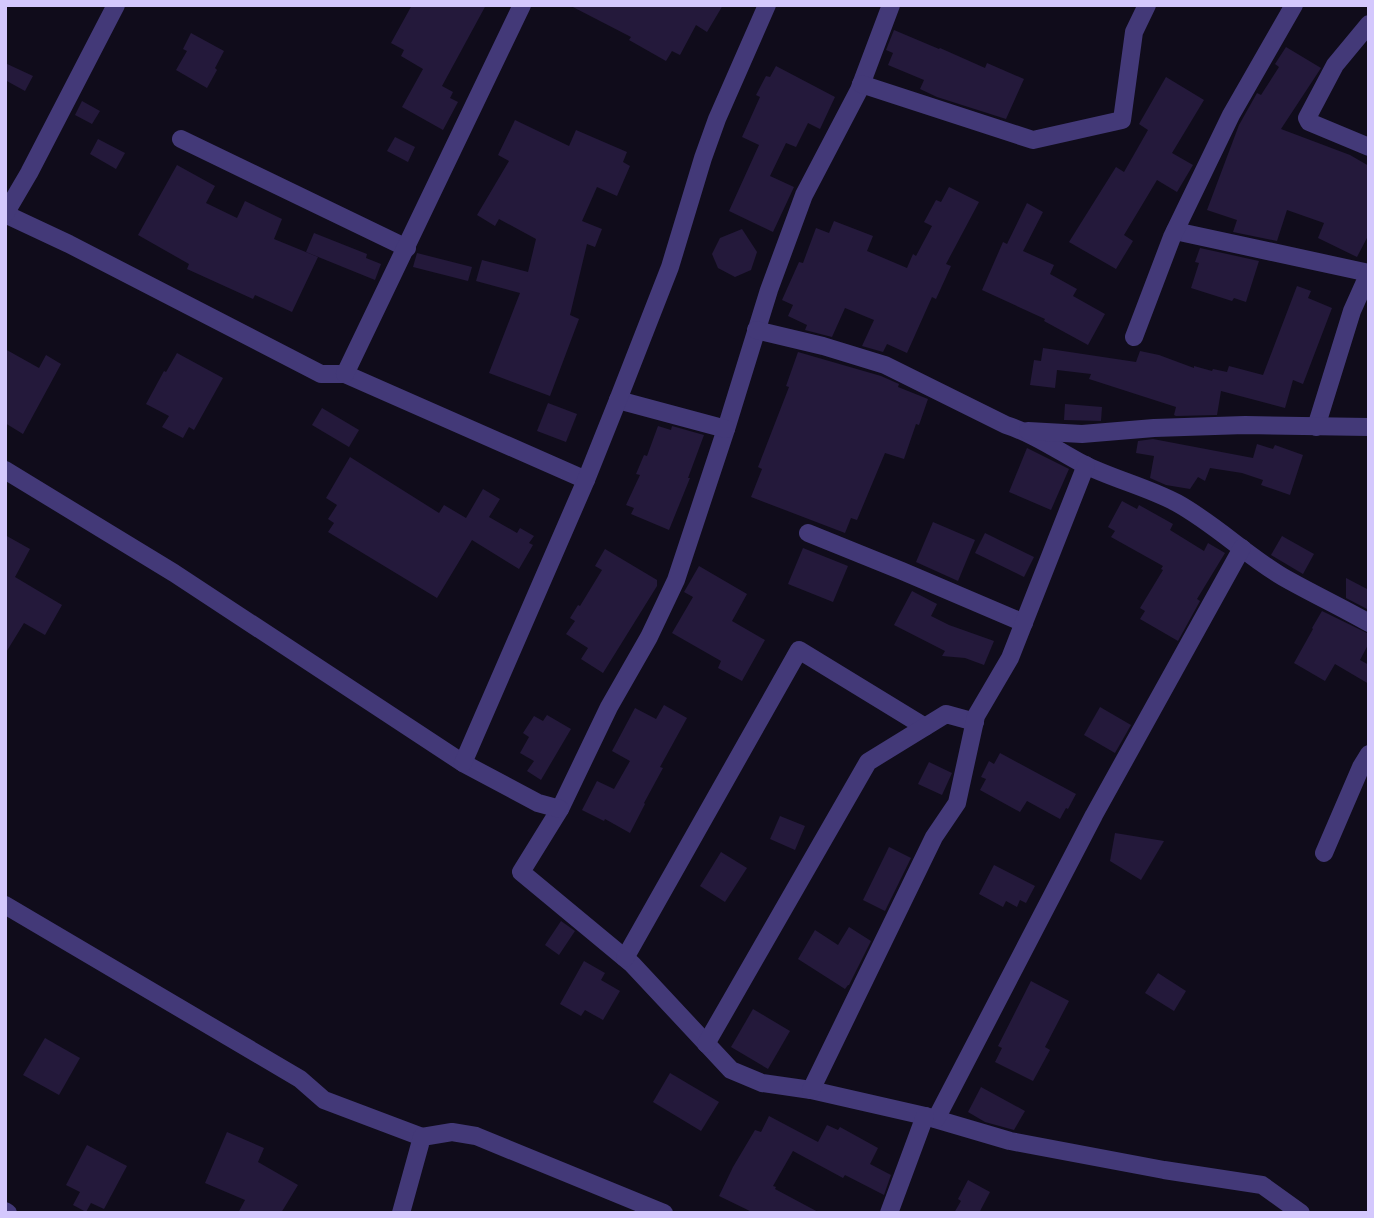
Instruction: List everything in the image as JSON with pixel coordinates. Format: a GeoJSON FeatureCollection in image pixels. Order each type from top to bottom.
{"type":"FeatureCollection","features":[{"type":"Feature","properties":{"kind":"street"},"geometry":{"type":"LineString","coordinates":[[116,5],[5,214],[69,244],[321,374],[345,374],[586,480]]}},
{"type":"Feature","properties":{"kind":"street"},"geometry":{"type":"LineString","coordinates":[[345,374],[522,5]]}},
{"type":"Feature","properties":{"kind":"street"},"geometry":{"type":"LineString","coordinates":[[463,763],[586,480],[670,267],[712,132],[767,5]]}},
{"type":"Feature","properties":{"kind":"street"},"geometry":{"type":"LineString","coordinates":[[891,5],[862,83],[804,195],[768,290],[676,580],[649,637],[608,707],[560,809],[521,872],[625,958],[731,1070],[762,1083],[811,1090],[931,1117],[1010,1141],[1262,1185],[1301,1213]]}},
{"type":"Feature","properties":{"kind":"street"},"geometry":{"type":"LineString","coordinates":[[862,83],[1033,140],[1122,120],[1134,32],[1147,5]]}},
{"type":"Feature","properties":{"kind":"street"},"geometry":{"type":"LineString","coordinates":[[1135,337],[1175,231],[1231,115],[1294,5]]}},
{"type":"Feature","properties":{"kind":"street"},"geometry":{"type":"LineString","coordinates":[[1369,23],[1335,65],[1307,118],[1309,122],[1369,147]]}},
{"type":"Feature","properties":{"kind":"street"},"geometry":{"type":"LineString","coordinates":[[181,139],[407,248]]}},
{"type":"Feature","properties":{"kind":"street"},"geometry":{"type":"LineString","coordinates":[[1175,231],[1369,273],[1352,312],[1315,427]]}},
{"type":"Feature","properties":{"kind":"street"},"geometry":{"type":"LineString","coordinates":[[756,330],[823,346],[885,365],[1006,425],[1025,431],[1086,465],[1176,503],[1212,525],[1283,577],[1369,623]]}},
{"type":"Feature","properties":{"kind":"street"},"geometry":{"type":"LineString","coordinates":[[618,400],[726,429]]}},
{"type":"Feature","properties":{"kind":"street"},"geometry":{"type":"LineString","coordinates":[[1025,431],[1082,434],[1245,425],[1369,427]]}},
{"type":"Feature","properties":{"kind":"street"},"geometry":{"type":"LineString","coordinates":[[811,1090],[934,837],[957,803],[976,716],[1010,658],[1086,465]]}},
{"type":"Feature","properties":{"kind":"street"},"geometry":{"type":"LineString","coordinates":[[5,470],[174,573],[463,763],[538,803],[560,809]]}},
{"type":"Feature","properties":{"kind":"street"},"geometry":{"type":"LineString","coordinates":[[808,533],[1024,623]]}},
{"type":"Feature","properties":{"kind":"street"},"geometry":{"type":"LineString","coordinates":[[889,1213],[931,1117],[1242,548]]}},
{"type":"Feature","properties":{"kind":"street"},"geometry":{"type":"LineString","coordinates":[[625,958],[799,650],[925,727]]}},
{"type":"Feature","properties":{"kind":"street"},"geometry":{"type":"LineString","coordinates":[[706,1044],[868,762],[946,714],[975,722]]}},
{"type":"Feature","properties":{"kind":"street"},"geometry":{"type":"LineString","coordinates":[[1324,853],[1369,754]]}},
{"type":"Feature","properties":{"kind":"street"},"geometry":{"type":"LineString","coordinates":[[5,905],[300,1079],[324,1100],[422,1137],[452,1132],[476,1136],[664,1213]]}},
{"type":"Feature","properties":{"kind":"street"},"geometry":{"type":"LineString","coordinates":[[401,1213],[422,1137]]}},
{"type":"Feature","properties":{"kind":"building"},"geometry":{"type":"Polygon","coordinates":[[[412,5],[486,5],[442,86],[453,92],[450,98],[458,102],[443,130],[402,107],[423,69],[401,56],[404,50],[391,43],[412,5]]]}},
{"type":"Feature","properties":{"kind":"building"},"geometry":{"type":"Polygon","coordinates":[[[569,5],[723,5],[707,32],[696,25],[680,55],[672,51],[666,61],[629,40],[631,37],[569,5]]]}},
{"type":"Feature","properties":{"kind":"building"},"geometry":{"type":"Polygon","coordinates":[[[894,30],[985,68],[987,63],[1024,79],[1006,119],[937,97],[920,89],[924,80],[888,65],[893,53],[886,50],[894,30]]]}},
{"type":"Feature","properties":{"kind":"building"},"geometry":{"type":"Polygon","coordinates":[[[191,33],[224,51],[207,88],[176,70],[187,51],[183,49],[191,33]]]}},
{"type":"Feature","properties":{"kind":"building"},"geometry":{"type":"Polygon","coordinates":[[[1286,47],[1321,68],[1281,129],[1350,155],[1369,166],[1369,234],[1357,257],[1318,238],[1324,223],[1287,210],[1277,241],[1233,232],[1237,220],[1207,210],[1239,125],[1257,93],[1261,95],[1279,67],[1275,64],[1286,47]]]}},
{"type":"Feature","properties":{"kind":"building"},"geometry":{"type":"Polygon","coordinates":[[[5,63],[33,76],[25,91],[5,80],[5,63]]]}},
{"type":"Feature","properties":{"kind":"building"},"geometry":{"type":"Polygon","coordinates":[[[776,66],[835,97],[820,129],[808,123],[796,147],[786,143],[770,176],[794,187],[773,232],[729,211],[759,145],[742,137],[760,97],[756,95],[766,76],[770,77],[776,66]]]}},
{"type":"Feature","properties":{"kind":"building"},"geometry":{"type":"Polygon","coordinates":[[[1166,77],[1204,100],[1172,153],[1193,165],[1177,192],[1157,180],[1124,235],[1133,241],[1116,269],[1069,242],[1116,167],[1124,172],[1148,130],[1139,124],[1166,77]]]}},
{"type":"Feature","properties":{"kind":"building"},"geometry":{"type":"Polygon","coordinates":[[[82,101],[100,111],[92,124],[75,115],[82,101]]]}},
{"type":"Feature","properties":{"kind":"building"},"geometry":{"type":"Polygon","coordinates":[[[515,120],[569,146],[576,130],[627,152],[623,162],[630,166],[617,196],[597,187],[582,221],[602,229],[595,247],[587,244],[570,315],[579,319],[550,396],[489,373],[520,293],[476,281],[482,260],[528,272],[536,239],[499,219],[495,226],[477,215],[509,161],[498,155],[515,120]]]}},
{"type":"Feature","properties":{"kind":"building"},"geometry":{"type":"Polygon","coordinates":[[[395,137],[415,147],[408,162],[387,151],[395,137]]]}},
{"type":"Feature","properties":{"kind":"building"},"geometry":{"type":"Polygon","coordinates":[[[98,139],[125,153],[116,169],[90,154],[98,139]]]}},
{"type":"Feature","properties":{"kind":"building"},"geometry":{"type":"Polygon","coordinates":[[[177,165],[215,186],[206,203],[237,218],[245,201],[282,219],[274,239],[318,257],[292,312],[255,295],[253,299],[187,269],[189,264],[138,235],[177,165]]]}},
{"type":"Feature","properties":{"kind":"building"},"geometry":{"type":"Polygon","coordinates":[[[949,187],[979,202],[946,264],[951,266],[936,299],[932,297],[907,353],[887,344],[883,352],[862,346],[874,320],[845,308],[832,337],[805,330],[807,325],[788,316],[793,305],[782,300],[799,262],[803,263],[816,228],[829,233],[834,221],[873,236],[867,251],[907,268],[932,226],[924,222],[936,200],[941,202],[949,187]]]}},
{"type":"Feature","properties":{"kind":"building"},"geometry":{"type":"Polygon","coordinates":[[[1027,203],[1043,212],[1023,251],[1054,265],[1050,274],[1077,289],[1073,296],[1105,314],[1088,345],[1044,321],[1045,319],[982,290],[1003,242],[1007,244],[1027,203]]]}},
{"type":"Feature","properties":{"kind":"building"},"geometry":{"type":"Polygon","coordinates":[[[742,229],[757,252],[751,270],[735,277],[718,268],[712,254],[720,238],[742,229]]]}},
{"type":"Feature","properties":{"kind":"building"},"geometry":{"type":"Polygon","coordinates":[[[314,233],[367,254],[366,258],[381,264],[375,280],[306,252],[314,233]]]}},
{"type":"Feature","properties":{"kind":"building"},"geometry":{"type":"Polygon","coordinates":[[[1200,248],[1259,261],[1246,302],[1234,298],[1232,301],[1191,288],[1199,263],[1195,262],[1200,248]]]}},
{"type":"Feature","properties":{"kind":"building"},"geometry":{"type":"Polygon","coordinates":[[[417,253],[472,267],[468,281],[413,267],[417,253]]]}},
{"type":"Feature","properties":{"kind":"building"},"geometry":{"type":"Polygon","coordinates":[[[1297,286],[1311,291],[1308,298],[1332,308],[1303,384],[1293,380],[1285,408],[1221,391],[1217,415],[1176,416],[1176,407],[1089,379],[1091,374],[1057,370],[1055,388],[1030,385],[1034,360],[1041,361],[1043,348],[1136,362],[1140,351],[1194,368],[1227,372],[1229,366],[1263,375],[1297,286]]]}},
{"type":"Feature","properties":{"kind":"building"},"geometry":{"type":"Polygon","coordinates":[[[5,349],[39,368],[46,355],[61,364],[23,434],[5,423],[5,349]]]}},
{"type":"Feature","properties":{"kind":"building"},"geometry":{"type":"Polygon","coordinates":[[[798,352],[881,376],[899,384],[898,387],[928,399],[904,459],[885,453],[857,520],[851,518],[845,533],[751,497],[762,469],[758,467],[789,387],[786,386],[798,352]]]}},
{"type":"Feature","properties":{"kind":"building"},"geometry":{"type":"Polygon","coordinates":[[[177,353],[223,378],[194,430],[189,427],[183,438],[162,427],[169,416],[146,404],[177,353]]]}},
{"type":"Feature","properties":{"kind":"building"},"geometry":{"type":"Polygon","coordinates":[[[548,403],[577,414],[566,442],[537,431],[548,403]]]}},
{"type":"Feature","properties":{"kind":"building"},"geometry":{"type":"Polygon","coordinates":[[[1065,404],[1102,407],[1101,421],[1064,420],[1065,404]]]}},
{"type":"Feature","properties":{"kind":"building"},"geometry":{"type":"Polygon","coordinates":[[[322,408],[359,430],[349,447],[312,425],[322,408]]]}},
{"type":"Feature","properties":{"kind":"building"},"geometry":{"type":"Polygon","coordinates":[[[658,426],[671,430],[672,426],[704,435],[669,530],[631,514],[634,508],[626,505],[640,475],[636,474],[644,455],[647,456],[658,426]]]}},
{"type":"Feature","properties":{"kind":"building"},"geometry":{"type":"Polygon","coordinates":[[[1153,439],[1253,458],[1257,444],[1273,449],[1275,445],[1303,455],[1290,495],[1261,485],[1263,480],[1242,473],[1210,468],[1205,481],[1198,477],[1190,489],[1166,485],[1150,478],[1154,456],[1136,453],[1138,441],[1153,439]]]}},
{"type":"Feature","properties":{"kind":"building"},"geometry":{"type":"Polygon","coordinates":[[[1027,448],[1069,469],[1051,510],[1009,492],[1027,448]]]}},
{"type":"Feature","properties":{"kind":"building"},"geometry":{"type":"Polygon","coordinates":[[[350,457],[439,513],[444,505],[466,518],[483,489],[500,499],[489,517],[517,533],[520,528],[534,536],[529,543],[533,545],[519,569],[472,540],[437,598],[328,532],[334,523],[328,519],[337,505],[326,498],[350,457]]]}},
{"type":"Feature","properties":{"kind":"building"},"geometry":{"type":"Polygon","coordinates":[[[1122,501],[1137,509],[1139,505],[1173,524],[1170,530],[1204,551],[1208,543],[1225,553],[1197,599],[1200,601],[1178,641],[1140,619],[1145,611],[1140,608],[1163,566],[1111,537],[1115,531],[1108,527],[1122,501]]]}},
{"type":"Feature","properties":{"kind":"building"},"geometry":{"type":"Polygon","coordinates":[[[933,522],[975,540],[958,581],[916,562],[933,522]]]}},
{"type":"Feature","properties":{"kind":"building"},"geometry":{"type":"Polygon","coordinates":[[[985,533],[1034,557],[1024,577],[975,553],[985,533]]]}},
{"type":"Feature","properties":{"kind":"building"},"geometry":{"type":"Polygon","coordinates":[[[5,535],[30,549],[15,577],[62,605],[45,635],[24,623],[5,654],[5,535]]]}},
{"type":"Feature","properties":{"kind":"building"},"geometry":{"type":"Polygon","coordinates":[[[1282,536],[1314,554],[1303,574],[1271,555],[1282,536]]]}},
{"type":"Feature","properties":{"kind":"building"},"geometry":{"type":"Polygon","coordinates":[[[803,548],[848,566],[833,602],[788,584],[803,548]]]}},
{"type":"Feature","properties":{"kind":"building"},"geometry":{"type":"Polygon","coordinates":[[[605,549],[657,580],[657,586],[603,673],[581,659],[588,648],[566,634],[575,621],[570,618],[602,570],[595,566],[605,549]]]}},
{"type":"Feature","properties":{"kind":"building"},"geometry":{"type":"Polygon","coordinates":[[[699,566],[747,594],[732,621],[765,640],[742,681],[718,668],[721,661],[672,633],[693,597],[684,592],[699,566]]]}},
{"type":"Feature","properties":{"kind":"building"},"geometry":{"type":"Polygon","coordinates":[[[1346,578],[1369,590],[1369,610],[1346,598],[1346,578]]]}},
{"type":"Feature","properties":{"kind":"building"},"geometry":{"type":"Polygon","coordinates":[[[912,591],[937,604],[931,616],[994,641],[984,665],[965,658],[942,656],[945,651],[894,625],[912,591]]]}},
{"type":"Feature","properties":{"kind":"building"},"geometry":{"type":"Polygon","coordinates":[[[1322,611],[1369,634],[1369,643],[1360,660],[1369,665],[1369,684],[1335,664],[1325,681],[1294,663],[1322,611]]]}},
{"type":"Feature","properties":{"kind":"building"},"geometry":{"type":"Polygon","coordinates":[[[664,705],[687,718],[660,767],[663,768],[630,833],[582,810],[597,781],[614,789],[630,761],[612,751],[635,708],[656,719],[664,705]]]}},
{"type":"Feature","properties":{"kind":"building"},"geometry":{"type":"Polygon","coordinates":[[[1100,707],[1131,725],[1115,753],[1084,735],[1100,707]]]}},
{"type":"Feature","properties":{"kind":"building"},"geometry":{"type":"Polygon","coordinates":[[[547,715],[571,729],[541,780],[527,771],[534,761],[520,753],[529,737],[523,733],[534,716],[543,721],[547,715]]]}},
{"type":"Feature","properties":{"kind":"building"},"geometry":{"type":"Polygon","coordinates":[[[1000,753],[1076,794],[1060,819],[1027,801],[1020,812],[980,790],[986,779],[981,777],[989,761],[994,764],[1000,753]]]}},
{"type":"Feature","properties":{"kind":"building"},"geometry":{"type":"Polygon","coordinates":[[[929,762],[952,773],[942,795],[918,784],[929,762]]]}},
{"type":"Feature","properties":{"kind":"building"},"geometry":{"type":"Polygon","coordinates":[[[780,816],[805,826],[795,850],[770,839],[780,816]]]}},
{"type":"Feature","properties":{"kind":"building"},"geometry":{"type":"Polygon","coordinates":[[[1115,833],[1164,841],[1141,880],[1110,861],[1115,833]]]}},
{"type":"Feature","properties":{"kind":"building"},"geometry":{"type":"Polygon","coordinates":[[[889,847],[911,858],[885,911],[863,900],[889,847]]]}},
{"type":"Feature","properties":{"kind":"building"},"geometry":{"type":"Polygon","coordinates":[[[721,852],[747,868],[725,902],[700,886],[721,852]]]}},
{"type":"Feature","properties":{"kind":"building"},"geometry":{"type":"Polygon","coordinates":[[[994,865],[1035,886],[1026,903],[1020,900],[1017,907],[1006,901],[1003,907],[979,894],[994,865]]]}},
{"type":"Feature","properties":{"kind":"building"},"geometry":{"type":"Polygon","coordinates":[[[561,921],[575,931],[559,955],[545,945],[561,921]]]}},
{"type":"Feature","properties":{"kind":"building"},"geometry":{"type":"Polygon","coordinates":[[[849,927],[871,941],[845,989],[798,959],[815,930],[838,945],[849,927]]]}},
{"type":"Feature","properties":{"kind":"building"},"geometry":{"type":"Polygon","coordinates":[[[584,961],[605,973],[601,980],[620,991],[603,1020],[585,1010],[581,1016],[560,1004],[584,961]]]}},
{"type":"Feature","properties":{"kind":"building"},"geometry":{"type":"Polygon","coordinates":[[[1158,973],[1186,991],[1174,1011],[1145,993],[1158,973]]]}},
{"type":"Feature","properties":{"kind":"building"},"geometry":{"type":"Polygon","coordinates":[[[1031,981],[1069,1001],[1045,1047],[1050,1050],[1033,1081],[995,1062],[1002,1048],[998,1046],[1031,981]]]}},
{"type":"Feature","properties":{"kind":"building"},"geometry":{"type":"Polygon","coordinates":[[[753,1009],[790,1031],[768,1069],[731,1047],[753,1009]]]}},
{"type":"Feature","properties":{"kind":"building"},"geometry":{"type":"Polygon","coordinates":[[[45,1038],[80,1058],[59,1095],[23,1075],[45,1038]]]}},
{"type":"Feature","properties":{"kind":"building"},"geometry":{"type":"Polygon","coordinates":[[[670,1073],[719,1102],[701,1131],[653,1102],[670,1073]]]}},
{"type":"Feature","properties":{"kind":"building"},"geometry":{"type":"Polygon","coordinates":[[[981,1087],[1025,1111],[1014,1130],[985,1122],[968,1112],[981,1087]]]}},
{"type":"Feature","properties":{"kind":"building"},"geometry":{"type":"Polygon","coordinates":[[[769,1116],[818,1142],[827,1125],[838,1130],[840,1127],[878,1148],[870,1164],[891,1175],[884,1195],[845,1175],[843,1178],[793,1151],[773,1186],[820,1213],[754,1213],[719,1196],[755,1130],[761,1132],[769,1116]]]}},
{"type":"Feature","properties":{"kind":"building"},"geometry":{"type":"Polygon","coordinates":[[[227,1132],[264,1148],[258,1162],[298,1185],[281,1213],[238,1213],[245,1200],[205,1183],[227,1132]]]}},
{"type":"Feature","properties":{"kind":"building"},"geometry":{"type":"Polygon","coordinates":[[[87,1145],[127,1166],[104,1209],[91,1203],[86,1212],[73,1205],[80,1192],[66,1185],[87,1145]]]}},
{"type":"Feature","properties":{"kind":"building"},"geometry":{"type":"Polygon","coordinates":[[[968,1180],[990,1192],[979,1213],[954,1213],[961,1201],[958,1199],[968,1180]]]}}]}
